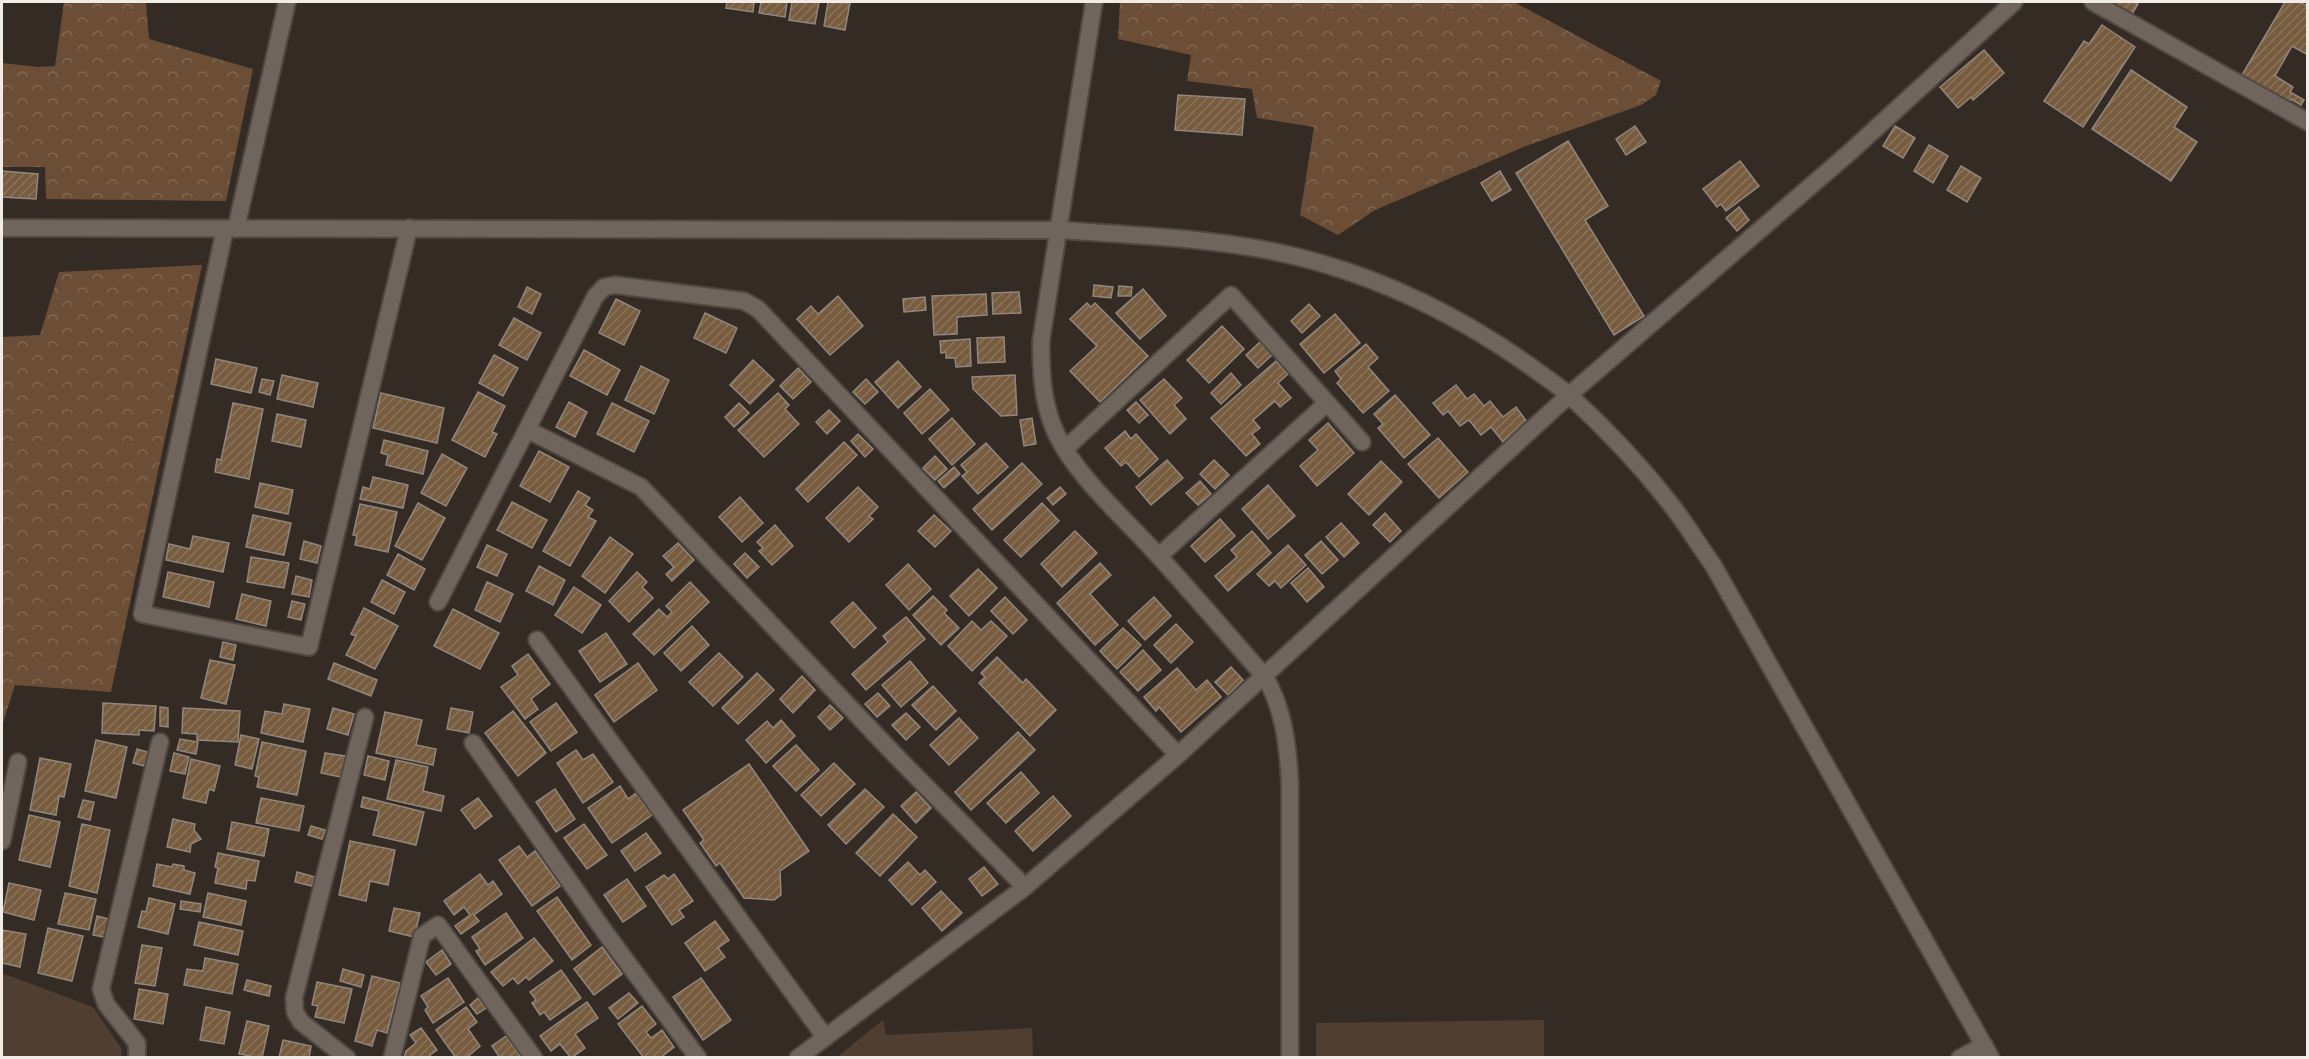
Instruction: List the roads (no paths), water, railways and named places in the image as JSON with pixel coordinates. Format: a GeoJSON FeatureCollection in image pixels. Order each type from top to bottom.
{"type":"FeatureCollection","features":[{"type":"Feature","properties":{"kind":"street"},"geometry":{"type":"LineString","coordinates":[[287,2],[231,229],[142,614],[309,647],[409,228]]}},
{"type":"Feature","properties":{"kind":"street"},"geometry":{"type":"LineString","coordinates":[[1094,2],[1041,340],[1041,372],[1053,426],[1080,471],[1159,556],[1265,677],[1275,694],[1288,750],[1290,784],[1290,1058]]}},
{"type":"Feature","properties":{"kind":"street"},"geometry":{"type":"LineString","coordinates":[[798,1058],[1025,887],[1178,755],[1569,395],[1850,152],[2014,2]]}},
{"type":"Feature","properties":{"kind":"street"},"geometry":{"type":"LineString","coordinates":[[2093,2],[2307,122]]}},
{"type":"Feature","properties":{"kind":"street"},"geometry":{"type":"LineString","coordinates":[[2,228],[1059,231],[1204,240],[1267,250],[1321,262],[1374,280],[1429,305],[1496,342],[1569,395],[1626,453],[1669,502],[1713,565],[1988,1052],[1960,1058]]}},
{"type":"Feature","properties":{"kind":"street"},"geometry":{"type":"LineString","coordinates":[[438,602],[595,297],[604,287],[615,285],[744,301],[758,309],[1178,755]]}},
{"type":"Feature","properties":{"kind":"street"},"geometry":{"type":"LineString","coordinates":[[1065,449],[1231,295],[1362,442]]}},
{"type":"Feature","properties":{"kind":"street"},"geometry":{"type":"LineString","coordinates":[[1159,556],[1326,403]]}},
{"type":"Feature","properties":{"kind":"street"},"geometry":{"type":"LineString","coordinates":[[528,430],[640,487],[896,756],[1025,887]]}},
{"type":"Feature","properties":{"kind":"street"},"geometry":{"type":"LineString","coordinates":[[537,640],[825,1037]]}},
{"type":"Feature","properties":{"kind":"street"},"geometry":{"type":"LineString","coordinates":[[347,1058],[301,1022],[295,1012],[294,999],[365,717]]}},
{"type":"Feature","properties":{"kind":"street"},"geometry":{"type":"LineString","coordinates":[[137,1058],[137,1043],[106,1004],[102,989],[159,742]]}},
{"type":"Feature","properties":{"kind":"street"},"geometry":{"type":"LineString","coordinates":[[474,743],[607,936],[698,1058]]}},
{"type":"Feature","properties":{"kind":"street"},"geometry":{"type":"LineString","coordinates":[[2,841],[18,762]]}},
{"type":"Feature","properties":{"kind":"street"},"geometry":{"type":"LineString","coordinates":[[392,1058],[422,936],[438,925],[534,1058]]}}]}
